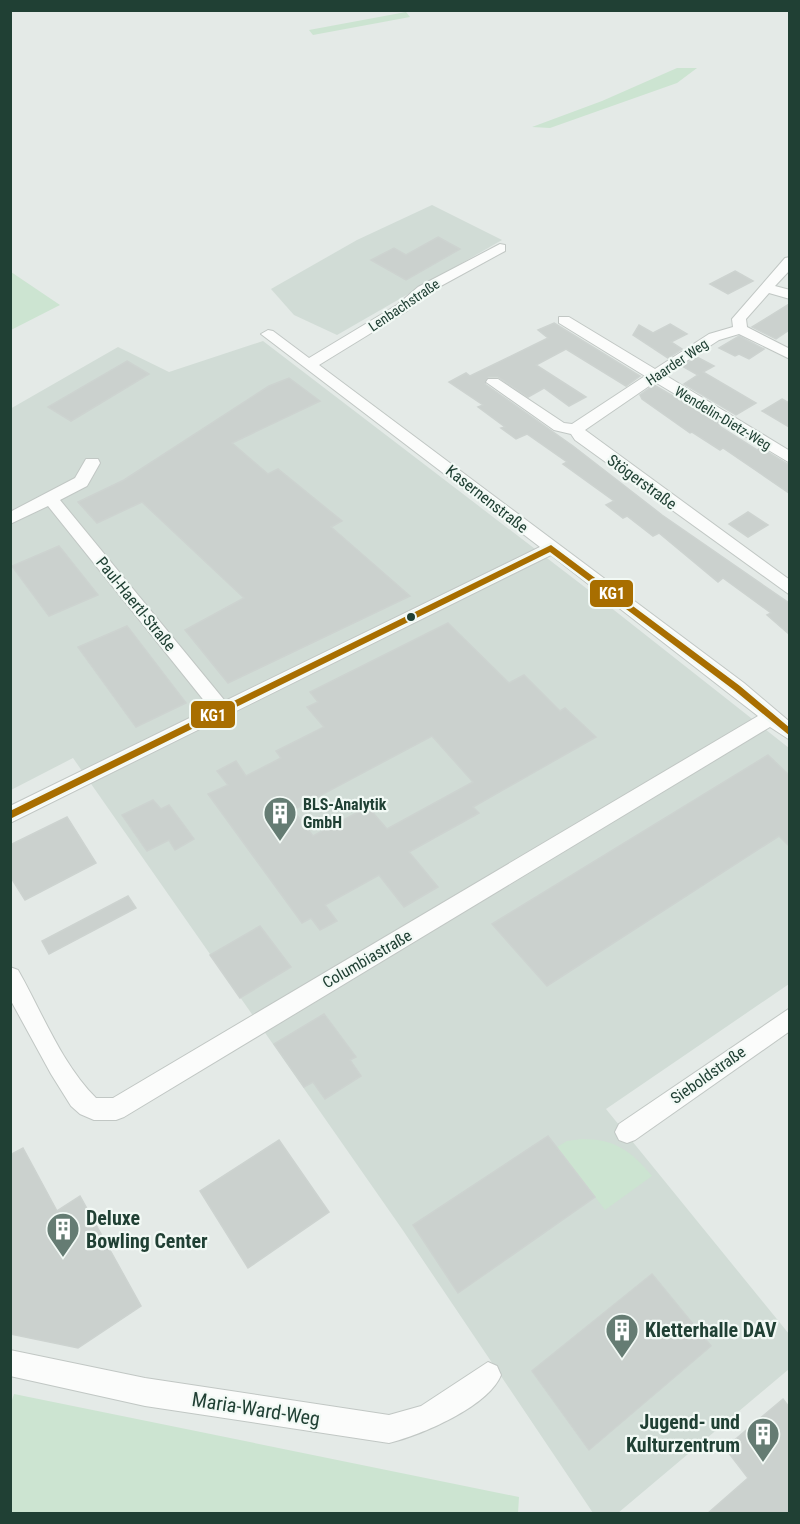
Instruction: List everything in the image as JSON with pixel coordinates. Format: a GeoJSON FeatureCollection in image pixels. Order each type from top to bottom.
{"type":"FeatureCollection","features":[{"type":"Feature","properties":{"kind":"street","name":"Lenbachstraße"},"geometry":{"type":"LineString","coordinates":[[310,364],[393,313],[423,290],[500,248]]}},
{"type":"Feature","properties":{"kind":"street"},"geometry":{"type":"LineString","coordinates":[[789,261],[739,319],[740,329],[789,355]]}},
{"type":"Feature","properties":{"kind":"street"},"geometry":{"type":"LineString","coordinates":[[766,287],[789,295]]}},
{"type":"Feature","properties":{"kind":"street","name":"Wendelin-Dietz-Weg"},"geometry":{"type":"LineString","coordinates":[[564,320],[789,458]]}},
{"type":"Feature","properties":{"kind":"street","name":"Haarder Weg"},"geometry":{"type":"LineString","coordinates":[[577,430],[579,425],[714,337],[740,329]]}},
{"type":"Feature","properties":{"kind":"street","name":"Kasernenstraße"},"geometry":{"type":"LineString","coordinates":[[268,334],[772,717],[789,733]]}},
{"type":"Feature","properties":{"kind":"street","name":"Stögerstraße"},"geometry":{"type":"LineString","coordinates":[[493,381],[559,428],[577,430],[581,437],[789,589]]}},
{"type":"Feature","properties":{"kind":"street"},"geometry":{"type":"LineString","coordinates":[[10,519],[81,482],[92,463]]}},
{"type":"Feature","properties":{"kind":"street","name":"Paul-Haertl-Straße"},"geometry":{"type":"LineString","coordinates":[[51,499],[222,710]]}},
{"type":"Feature","properties":{"kind":"street"},"geometry":{"type":"LineString","coordinates":[[10,814],[551,548]]}},
{"type":"Feature","properties":{"kind":"street","name":"Columbiastraße"},"geometry":{"type":"LineString","coordinates":[[10,976],[73,1088],[88,1106],[100,1110],[116,1109],[772,717]]}},
{"type":"Feature","properties":{"kind":"street","name":"Sieboldstraße"},"geometry":{"type":"LineString","coordinates":[[627,1132],[789,1018]]}},
{"type":"Feature","properties":{"kind":"street","name":"Maria-Ward-Weg"},"geometry":{"type":"LineString","coordinates":[[10,1363],[145,1392],[389,1429],[414,1425],[437,1414],[488,1375]]}},
{"type":"Feature","properties":{"kind":"shaded area"},"geometry":{"type":"Polygon","coordinates":[[[432,205],[502,240],[337,335],[294,315],[271,289],[357,240],[432,205]]]}},
{"type":"Feature","properties":{"kind":"shaded area"},"geometry":{"type":"Polygon","coordinates":[[[263,341],[586,588],[789,748],[789,984],[606,1109],[789,1334],[789,1369],[618,1513],[593,1513],[402,1229],[73,758],[11,790],[10,409],[118,347],[169,372],[263,341]]]}},
{"type":"Feature","properties":{"kind":"green space"},"geometry":{"type":"Polygon","coordinates":[[[406,12],[410,17],[313,35],[309,30],[406,12]]]}},
{"type":"Feature","properties":{"kind":"green space"},"geometry":{"type":"Polygon","coordinates":[[[677,68],[697,68],[677,83],[550,128],[532,127],[602,101],[677,68]]]}},
{"type":"Feature","properties":{"kind":"green space"},"geometry":{"type":"Polygon","coordinates":[[[11,272],[60,305],[11,330],[11,272]]]}},
{"type":"Feature","properties":{"kind":"green space"},"geometry":{"type":"Polygon","coordinates":[[[582,1139],[604,1141],[622,1148],[652,1176],[605,1210],[557,1147],[567,1141],[582,1139]]]}},
{"type":"Feature","properties":{"kind":"green space"},"geometry":{"type":"Polygon","coordinates":[[[14,1394],[519,1497],[518,1513],[11,1513],[10,1406],[14,1394]]]}},
{"type":"Feature","properties":{"kind":"building"},"geometry":{"type":"Polygon","coordinates":[[[438,237],[460,249],[406,280],[371,260],[394,248],[406,255],[438,237]]]}},
{"type":"Feature","properties":{"kind":"building"},"geometry":{"type":"Polygon","coordinates":[[[735,271],[753,281],[728,294],[710,284],[735,271]]]}},
{"type":"Feature","properties":{"kind":"building"},"geometry":{"type":"Polygon","coordinates":[[[789,304],[789,330],[776,339],[752,327],[789,304]]]}},
{"type":"Feature","properties":{"kind":"building"},"geometry":{"type":"Polygon","coordinates":[[[554,323],[640,376],[626,386],[566,349],[536,365],[586,397],[569,406],[544,388],[528,397],[498,377],[488,377],[485,384],[573,446],[662,515],[789,603],[789,634],[767,615],[771,613],[723,578],[718,582],[659,533],[653,536],[627,516],[623,518],[606,505],[614,501],[563,464],[567,462],[527,434],[516,439],[501,428],[505,427],[478,407],[483,405],[449,382],[466,373],[470,376],[548,338],[538,330],[554,323]]]}},
{"type":"Feature","properties":{"kind":"building"},"geometry":{"type":"Polygon","coordinates":[[[670,324],[687,334],[671,342],[682,349],[668,358],[633,335],[639,325],[653,333],[670,324]]]}},
{"type":"Feature","properties":{"kind":"building"},"geometry":{"type":"Polygon","coordinates":[[[739,336],[764,349],[749,359],[739,354],[735,356],[719,348],[739,336]]]}},
{"type":"Feature","properties":{"kind":"building"},"geometry":{"type":"Polygon","coordinates":[[[697,357],[714,366],[703,372],[756,403],[736,415],[684,384],[698,375],[682,366],[697,357]]]}},
{"type":"Feature","properties":{"kind":"building"},"geometry":{"type":"Polygon","coordinates":[[[127,361],[149,374],[71,421],[48,407],[127,361]]]}},
{"type":"Feature","properties":{"kind":"building"},"geometry":{"type":"Polygon","coordinates":[[[289,378],[320,401],[232,443],[268,474],[278,469],[342,521],[331,527],[410,596],[228,683],[185,630],[244,598],[142,502],[97,523],[78,502],[124,480],[269,386],[289,378]]]}},
{"type":"Feature","properties":{"kind":"building"},"geometry":{"type":"Polygon","coordinates":[[[654,385],[721,424],[719,426],[757,450],[761,448],[789,465],[789,493],[723,448],[720,450],[692,432],[690,433],[642,399],[640,395],[654,385]]]}},
{"type":"Feature","properties":{"kind":"building"},"geometry":{"type":"Polygon","coordinates":[[[782,399],[789,403],[789,427],[762,411],[782,399]]]}},
{"type":"Feature","properties":{"kind":"building"},"geometry":{"type":"Polygon","coordinates":[[[748,512],[768,525],[748,537],[729,524],[748,512]]]}},
{"type":"Feature","properties":{"kind":"building"},"geometry":{"type":"Polygon","coordinates":[[[59,546],[98,595],[49,616],[12,566],[59,546]]]}},
{"type":"Feature","properties":{"kind":"building"},"geometry":{"type":"Polygon","coordinates":[[[448,623],[509,683],[524,675],[560,711],[565,708],[596,737],[473,807],[479,813],[409,852],[438,887],[404,907],[379,875],[325,905],[337,921],[320,930],[311,918],[302,923],[208,794],[228,785],[217,771],[236,761],[246,776],[281,758],[276,751],[324,727],[307,707],[318,702],[310,692],[448,623]],[[432,736],[293,810],[313,836],[368,807],[387,829],[473,782],[432,736]]]}},
{"type":"Feature","properties":{"kind":"building"},"geometry":{"type":"Polygon","coordinates":[[[127,626],[186,703],[136,727],[78,647],[127,626]]]}},
{"type":"Feature","properties":{"kind":"building"},"geometry":{"type":"Polygon","coordinates":[[[768,755],[789,775],[789,846],[779,836],[547,986],[492,924],[768,755]]]}},
{"type":"Feature","properties":{"kind":"building"},"geometry":{"type":"Polygon","coordinates":[[[153,800],[161,809],[169,805],[194,839],[175,850],[169,840],[147,851],[122,815],[153,800]]]}},
{"type":"Feature","properties":{"kind":"building"},"geometry":{"type":"Polygon","coordinates":[[[67,817],[96,863],[25,900],[10,876],[10,845],[67,817]]]}},
{"type":"Feature","properties":{"kind":"building"},"geometry":{"type":"Polygon","coordinates":[[[128,896],[136,908],[49,954],[42,941],[128,896]]]}},
{"type":"Feature","properties":{"kind":"building"},"geometry":{"type":"Polygon","coordinates":[[[260,926],[291,967],[240,998],[210,955],[260,926]]]}},
{"type":"Feature","properties":{"kind":"building"},"geometry":{"type":"Polygon","coordinates":[[[324,1014],[356,1057],[350,1060],[361,1076],[325,1099],[313,1082],[304,1087],[274,1044],[324,1014]]]}},
{"type":"Feature","properties":{"kind":"building"},"geometry":{"type":"Polygon","coordinates":[[[548,1136],[595,1197],[458,1293],[413,1225],[548,1136]]]}},
{"type":"Feature","properties":{"kind":"building"},"geometry":{"type":"Polygon","coordinates":[[[279,1140],[329,1212],[248,1268],[200,1191],[279,1140]]]}},
{"type":"Feature","properties":{"kind":"building","name":"Deluxe Bowling Center"},"geometry":{"type":"Polygon","coordinates":[[[23,1148],[57,1211],[80,1196],[141,1306],[78,1348],[10,1334],[10,1155],[23,1148]]]}},
{"type":"Feature","properties":{"kind":"building","name":"Kletterhalle DAV"},"geometry":{"type":"Polygon","coordinates":[[[652,1274],[711,1346],[589,1450],[532,1371],[652,1274]]]}},
{"type":"Feature","properties":{"kind":"building","name":"Jugend- und Kulturzentrum"},"geometry":{"type":"Polygon","coordinates":[[[783,1399],[789,1407],[789,1514],[707,1514],[748,1478],[725,1448],[783,1399]]]}},
{"type":"Feature","properties":{"kind":"transit line","name":"KG1"},"geometry":{"type":"LineString","coordinates":[[10,815],[551,548],[737,688],[790,733]]}},
{"type":"Feature","properties":{"kind":"place","name":"BLS-Analytik GmbH"},"geometry":{"type":"Point","coordinates":[280,842]}},
{"type":"Feature","properties":{"kind":"place","name":"Deluxe Bowling Center"},"geometry":{"type":"Point","coordinates":[63,1258]}},
{"type":"Feature","properties":{"kind":"place","name":"Kletterhalle DAV"},"geometry":{"type":"Point","coordinates":[622,1359]}},
{"type":"Feature","properties":{"kind":"place","name":"Jugend- und Kulturzentrum"},"geometry":{"type":"Point","coordinates":[763,1463]}}]}
